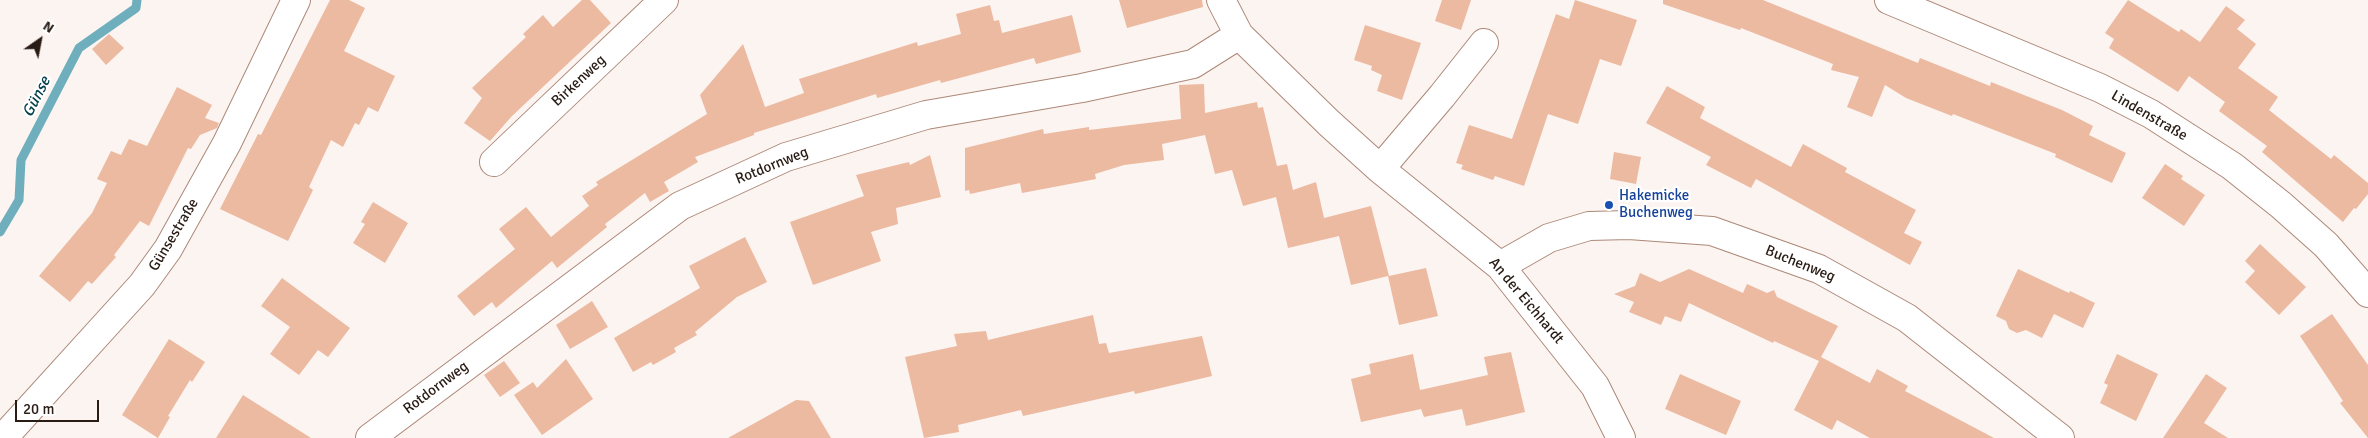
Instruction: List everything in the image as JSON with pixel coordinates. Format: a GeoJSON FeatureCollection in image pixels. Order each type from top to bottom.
{"type":"FeatureCollection","features":[{"type":"Feature","properties":{"kind":"street","name":"Günsestraße"},"geometry":{"type":"LineString","coordinates":[[3,438],[142,285],[168,249],[227,143],[296,0]]}},
{"type":"Feature","properties":{"kind":"street","name":"Birkenweg"},"geometry":{"type":"LineString","coordinates":[[494,162],[664,0]]}},
{"type":"Feature","properties":{"kind":"street","name":"An der Eichhardt"},"geometry":{"type":"LineString","coordinates":[[1221,0],[1239,35],[1380,169],[1500,266],[1595,386],[1618,437]]}},
{"type":"Feature","properties":{"kind":"street","name":"Lindenstraße"},"geometry":{"type":"LineString","coordinates":[[1889,0],[2100,88],[2151,114],[2232,166],[2281,205],[2326,245],[2368,294]]}},
{"type":"Feature","properties":{"kind":"street","name":"Rotdornweg"},"geometry":{"type":"LineString","coordinates":[[370,438],[680,206],[786,157],[926,115],[1082,88],[1193,64],[1239,35]]}},
{"type":"Feature","properties":{"kind":"street"},"geometry":{"type":"LineString","coordinates":[[1380,169],[1484,43]]}},
{"type":"Feature","properties":{"kind":"street","name":"Buchenweg"},"geometry":{"type":"LineString","coordinates":[[1500,266],[1549,238],[1589,226],[1629,225],[1712,231],[1819,269],[1907,318],[2031,427],[2060,438]]}},
{"type":"Feature","properties":{"kind":"building"},"geometry":{"type":"Polygon","coordinates":[[[330,0],[349,0],[365,8],[344,51],[395,76],[378,112],[368,107],[359,125],[355,123],[343,147],[331,140],[309,187],[313,190],[288,241],[220,209],[258,134],[261,135],[330,0]]]}},
{"type":"Feature","properties":{"kind":"building"},"geometry":{"type":"Polygon","coordinates":[[[582,0],[590,0],[611,23],[512,116],[490,141],[464,123],[482,98],[472,88],[526,37],[523,34],[543,15],[553,27],[582,0]]]}},
{"type":"Feature","properties":{"kind":"building"},"geometry":{"type":"Polygon","coordinates":[[[1119,0],[1202,0],[1203,7],[1127,28],[1119,0]]]}},
{"type":"Feature","properties":{"kind":"building"},"geometry":{"type":"Polygon","coordinates":[[[1442,0],[1471,0],[1461,30],[1435,21],[1442,0]]]}},
{"type":"Feature","properties":{"kind":"building"},"geometry":{"type":"Polygon","coordinates":[[[1575,0],[1637,20],[1621,66],[1600,59],[1578,124],[1548,114],[1524,186],[1495,176],[1493,180],[1461,169],[1463,165],[1456,163],[1469,125],[1512,139],[1556,14],[1569,19],[1575,0]]]}},
{"type":"Feature","properties":{"kind":"building"},"geometry":{"type":"Polygon","coordinates":[[[1663,0],[1763,0],[1918,63],[1920,58],[1990,86],[1991,82],[2062,110],[2093,126],[2089,135],[2126,153],[2112,183],[2055,157],[2056,154],[1906,98],[1885,85],[1872,117],[1847,107],[1859,77],[1831,70],[1833,64],[1741,28],[1740,30],[1663,4],[1663,0]]]}},
{"type":"Feature","properties":{"kind":"building"},"geometry":{"type":"Polygon","coordinates":[[[2128,0],[2179,32],[2181,29],[2200,42],[2226,6],[2245,20],[2237,29],[2256,44],[2238,68],[2278,97],[2269,110],[2331,159],[2334,155],[2368,183],[2368,194],[2356,209],[2354,208],[2343,222],[2262,152],[2267,146],[2219,111],[2225,102],[2189,76],[2178,92],[2109,48],[2114,39],[2105,33],[2128,0]]]}},
{"type":"Feature","properties":{"kind":"building"},"geometry":{"type":"Polygon","coordinates":[[[990,5],[994,21],[999,20],[1002,33],[1072,15],[1081,52],[1036,64],[1034,58],[941,83],[940,80],[877,98],[876,94],[754,133],[754,135],[695,157],[698,162],[664,182],[669,191],[650,202],[645,193],[605,224],[607,227],[557,268],[552,261],[496,308],[492,302],[474,316],[457,296],[515,249],[499,229],[526,207],[551,237],[589,206],[582,196],[598,185],[596,182],[707,114],[700,95],[743,44],[765,107],[804,93],[799,79],[917,42],[918,46],[961,34],[956,14],[990,5]]]}},
{"type":"Feature","properties":{"kind":"building"},"geometry":{"type":"Polygon","coordinates":[[[1365,25],[1421,43],[1402,100],[1377,91],[1382,75],[1371,70],[1372,66],[1354,60],[1365,25]]]}},
{"type":"Feature","properties":{"kind":"building"},"geometry":{"type":"Polygon","coordinates":[[[109,34],[124,48],[106,65],[92,49],[109,34]]]}},
{"type":"Feature","properties":{"kind":"building"},"geometry":{"type":"Polygon","coordinates":[[[1204,84],[1205,113],[1257,102],[1258,108],[1263,107],[1277,166],[1287,164],[1293,190],[1316,182],[1324,218],[1371,206],[1389,276],[1426,268],[1438,316],[1399,325],[1388,276],[1351,285],[1339,236],[1288,248],[1276,197],[1243,206],[1232,170],[1215,174],[1205,135],[1162,144],[1164,160],[1124,165],[1095,174],[1096,179],[1022,193],[1020,183],[970,194],[969,190],[965,191],[965,148],[1043,129],[1044,134],[1089,127],[1089,130],[1181,119],[1179,85],[1204,84]]]}},
{"type":"Feature","properties":{"kind":"building"},"geometry":{"type":"Polygon","coordinates":[[[1667,86],[1705,107],[1700,118],[1791,167],[1803,144],[1847,168],[1845,172],[1916,210],[1904,233],[1922,242],[1910,265],[1756,179],[1751,188],[1706,165],[1711,157],[1646,123],[1667,86]]]}},
{"type":"Feature","properties":{"kind":"building"},"geometry":{"type":"Polygon","coordinates":[[[177,87],[212,105],[205,118],[219,123],[217,128],[200,135],[191,149],[188,148],[149,226],[140,221],[114,255],[116,257],[92,284],[88,281],[70,302],[39,276],[92,213],[107,183],[97,179],[111,151],[121,155],[129,139],[147,146],[177,87]]]}},
{"type":"Feature","properties":{"kind":"building"},"geometry":{"type":"Polygon","coordinates":[[[1614,152],[1641,157],[1636,184],[1610,179],[1614,152]]]}},
{"type":"Feature","properties":{"kind":"building"},"geometry":{"type":"Polygon","coordinates":[[[930,155],[941,197],[896,208],[898,224],[871,232],[881,261],[813,285],[790,222],[864,196],[856,175],[909,162],[910,165],[930,155]]]}},
{"type":"Feature","properties":{"kind":"building"},"geometry":{"type":"Polygon","coordinates":[[[2165,164],[2183,176],[2181,179],[2205,195],[2184,226],[2142,198],[2165,164]]]}},
{"type":"Feature","properties":{"kind":"building"},"geometry":{"type":"Polygon","coordinates":[[[373,202],[408,223],[385,263],[353,243],[365,224],[361,222],[373,202]]]}},
{"type":"Feature","properties":{"kind":"building"},"geometry":{"type":"Polygon","coordinates":[[[745,237],[767,282],[737,297],[695,332],[697,335],[674,348],[676,352],[653,365],[651,362],[633,372],[614,338],[700,288],[689,266],[745,237]]]}},
{"type":"Feature","properties":{"kind":"building"},"geometry":{"type":"Polygon","coordinates":[[[2260,244],[2306,287],[2279,315],[2245,282],[2255,271],[2245,261],[2260,244]]]}},
{"type":"Feature","properties":{"kind":"building"},"geometry":{"type":"Polygon","coordinates":[[[1689,269],[1743,293],[1747,284],[1767,293],[1774,290],[1777,297],[1838,326],[1821,357],[1870,383],[1877,369],[1908,386],[1905,391],[1994,438],[1870,438],[1837,420],[1832,430],[1794,410],[1819,361],[1774,341],[1773,343],[1689,303],[1681,322],[1665,316],[1661,325],[1629,312],[1634,302],[1614,294],[1635,286],[1640,273],[1660,282],[1689,269]]]}},
{"type":"Feature","properties":{"kind":"building"},"geometry":{"type":"Polygon","coordinates":[[[2018,269],[2095,303],[2083,328],[2054,314],[2042,338],[2026,330],[2017,333],[2009,329],[2006,321],[1996,316],[2018,269]]]}},
{"type":"Feature","properties":{"kind":"building"},"geometry":{"type":"Polygon","coordinates":[[[282,278],[350,328],[328,357],[318,350],[299,375],[270,354],[290,327],[261,306],[282,278]]]}},
{"type":"Feature","properties":{"kind":"building"},"geometry":{"type":"Polygon","coordinates":[[[592,301],[608,327],[570,349],[556,325],[592,301]]]}},
{"type":"Feature","properties":{"kind":"building"},"geometry":{"type":"Polygon","coordinates":[[[2332,314],[2368,365],[2368,438],[2340,403],[2343,401],[2300,336],[2332,314]]]}},
{"type":"Feature","properties":{"kind":"building"},"geometry":{"type":"Polygon","coordinates":[[[1093,315],[1099,344],[1106,343],[1109,353],[1202,336],[1212,376],[1135,394],[1134,391],[1023,416],[1021,410],[958,425],[959,432],[924,438],[905,357],[957,346],[954,334],[986,331],[988,340],[1093,315]]]}},
{"type":"Feature","properties":{"kind":"building"},"geometry":{"type":"Polygon","coordinates":[[[169,339],[205,362],[192,382],[190,380],[168,416],[170,417],[158,438],[122,415],[169,339]]]}},
{"type":"Feature","properties":{"kind":"building"},"geometry":{"type":"Polygon","coordinates":[[[1511,352],[1525,412],[1466,426],[1462,409],[1424,417],[1421,409],[1361,422],[1351,379],[1371,374],[1369,364],[1413,354],[1420,390],[1488,375],[1484,357],[1511,352]]]}},
{"type":"Feature","properties":{"kind":"building"},"geometry":{"type":"Polygon","coordinates":[[[2117,354],[2158,374],[2136,421],[2100,403],[2108,385],[2104,383],[2117,354]]]}},
{"type":"Feature","properties":{"kind":"building"},"geometry":{"type":"Polygon","coordinates":[[[566,359],[593,399],[542,435],[514,395],[533,382],[537,388],[566,359]]]}},
{"type":"Feature","properties":{"kind":"building"},"geometry":{"type":"Polygon","coordinates":[[[504,361],[520,383],[500,397],[484,375],[504,361]]]}},
{"type":"Feature","properties":{"kind":"building"},"geometry":{"type":"Polygon","coordinates":[[[1680,374],[1741,401],[1726,435],[1665,409],[1680,374]]]}},
{"type":"Feature","properties":{"kind":"building"},"geometry":{"type":"Polygon","coordinates":[[[2206,374],[2227,388],[2204,423],[2228,438],[2163,438],[2206,374]]]}},
{"type":"Feature","properties":{"kind":"building"},"geometry":{"type":"Polygon","coordinates":[[[243,395],[311,438],[216,438],[243,395]]]}},
{"type":"Feature","properties":{"kind":"building"},"geometry":{"type":"Polygon","coordinates":[[[796,400],[809,401],[831,438],[728,438],[796,400]]]}},
{"type":"Feature","properties":{"kind":"waterway","name":"Günse"},"geometry":{"type":"LineString","coordinates":[[0,232],[19,200],[21,160],[79,48],[136,8],[137,0]]}},
{"type":"Feature","properties":{"kind":"place","name":"Hakemicke Buchenweg"},"geometry":{"type":"Point","coordinates":[1609,205]}}]}
